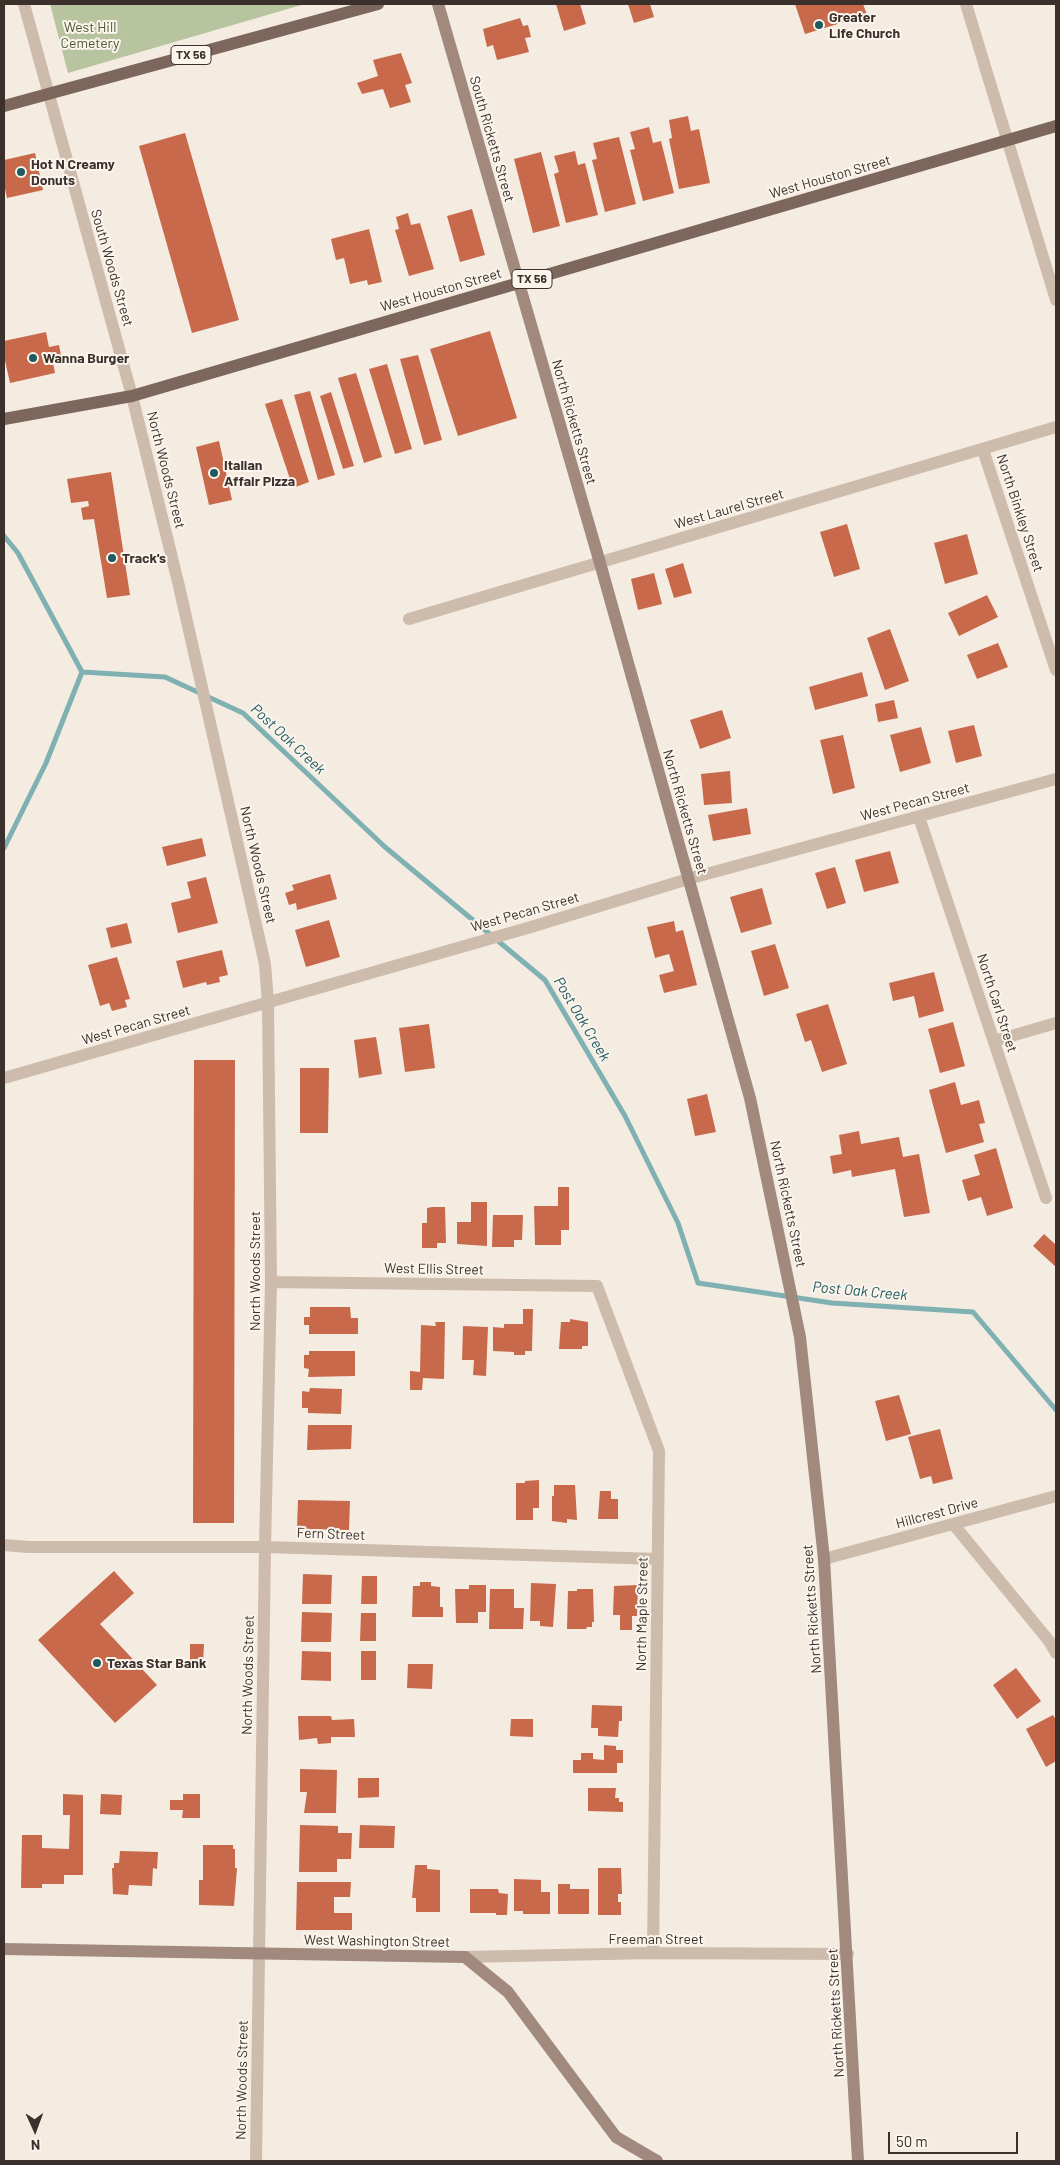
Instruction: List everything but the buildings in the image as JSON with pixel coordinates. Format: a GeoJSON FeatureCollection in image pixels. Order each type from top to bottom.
{"type":"FeatureCollection","features":[{"type":"Feature","properties":{"kind":"main road","name":"TX 56"},"geometry":{"type":"LineString","coordinates":[[4,106],[378,4]]}},
{"type":"Feature","properties":{"kind":"main road","name":"West Houston Street"},"geometry":{"type":"LineString","coordinates":[[4,419],[132,396],[1056,126]]}},
{"type":"Feature","properties":{"kind":"street","name":"South Woods Street"},"geometry":{"type":"LineString","coordinates":[[24,4],[132,396]]}},
{"type":"Feature","properties":{"kind":"street","name":"South Ricketts Street"},"geometry":{"type":"LineString","coordinates":[[438,4],[518,283]]}},
{"type":"Feature","properties":{"kind":"street"},"geometry":{"type":"LineString","coordinates":[[966,4],[1056,300]]}},
{"type":"Feature","properties":{"kind":"street","name":"North Ricketts Street"},"geometry":{"type":"LineString","coordinates":[[518,283],[600,563],[750,1098],[800,1337],[824,1559],[848,1954],[858,2161]]}},
{"type":"Feature","properties":{"kind":"street","name":"North Woods Street"},"geometry":{"type":"LineString","coordinates":[[132,396],[193,647],[265,964],[268,1002],[271,1282],[264,1547],[256,2161]]}},
{"type":"Feature","properties":{"kind":"street","name":"West Laurel Street"},"geometry":{"type":"LineString","coordinates":[[410,619],[1056,427]]}},
{"type":"Feature","properties":{"kind":"street","name":"North Binkley Street"},"geometry":{"type":"LineString","coordinates":[[983,450],[1056,670]]}},
{"type":"Feature","properties":{"kind":"street","name":"West Pecan Street"},"geometry":{"type":"LineString","coordinates":[[4,1078],[531,927],[688,879],[1056,779]]}},
{"type":"Feature","properties":{"kind":"street","name":"North Carl Street"},"geometry":{"type":"LineString","coordinates":[[919,817],[1046,1198]]}},
{"type":"Feature","properties":{"kind":"street"},"geometry":{"type":"LineString","coordinates":[[994,1041],[1056,1023]]}},
{"type":"Feature","properties":{"kind":"street","name":"West Ellis Street"},"geometry":{"type":"LineString","coordinates":[[271,1282],[597,1286]]}},
{"type":"Feature","properties":{"kind":"street","name":"North Maple Street"},"geometry":{"type":"LineString","coordinates":[[597,1286],[659,1451],[654,1953]]}},
{"type":"Feature","properties":{"kind":"street","name":"Hillcrest Drive"},"geometry":{"type":"LineString","coordinates":[[824,1559],[1056,1496]]}},
{"type":"Feature","properties":{"kind":"street"},"geometry":{"type":"LineString","coordinates":[[954,1525],[1049,1641],[1056,1653]]}},
{"type":"Feature","properties":{"kind":"street","name":"Fern Street"},"geometry":{"type":"LineString","coordinates":[[4,1545],[28,1547],[264,1547],[658,1559]]}},
{"type":"Feature","properties":{"kind":"street","name":"West Washington Street"},"geometry":{"type":"LineString","coordinates":[[4,1949],[259,1955],[465,1957],[508,1992],[616,2137],[657,2161]]}},
{"type":"Feature","properties":{"kind":"street","name":"Freeman Street"},"geometry":{"type":"LineString","coordinates":[[465,1957],[654,1953],[848,1954]]}},
{"type":"Feature","properties":{"kind":"green space","name":"West Hill Cemetery"},"geometry":{"type":"Polygon","coordinates":[[[50,4],[305,4],[68,73],[50,4]]]}},
{"type":"Feature","properties":{"kind":"waterway","name":"Post Oak Creek"},"geometry":{"type":"LineString","coordinates":[[4,536],[18,553],[82,672],[165,677],[243,713],[385,847],[545,980],[625,1116],[678,1223],[698,1283],[832,1303],[973,1312],[1056,1410]]}},
{"type":"Feature","properties":{"kind":"waterway"},"geometry":{"type":"LineString","coordinates":[[4,848],[46,763],[82,672]]}},
{"type":"Feature","properties":{"kind":"place","name":"Greater Life Church"},"geometry":{"type":"Point","coordinates":[819,25]}},
{"type":"Feature","properties":{"kind":"place","name":"Hot N Creamy Donuts"},"geometry":{"type":"Point","coordinates":[21,172]}},
{"type":"Feature","properties":{"kind":"place","name":"Wanna Burger"},"geometry":{"type":"Point","coordinates":[33,358]}},
{"type":"Feature","properties":{"kind":"place","name":"Italian Affair Pizza"},"geometry":{"type":"Point","coordinates":[214,473]}},
{"type":"Feature","properties":{"kind":"place","name":"Track's"},"geometry":{"type":"Point","coordinates":[112,558]}},
{"type":"Feature","properties":{"kind":"place","name":"Texas Star Bank"},"geometry":{"type":"Point","coordinates":[97,1663]}}]}
